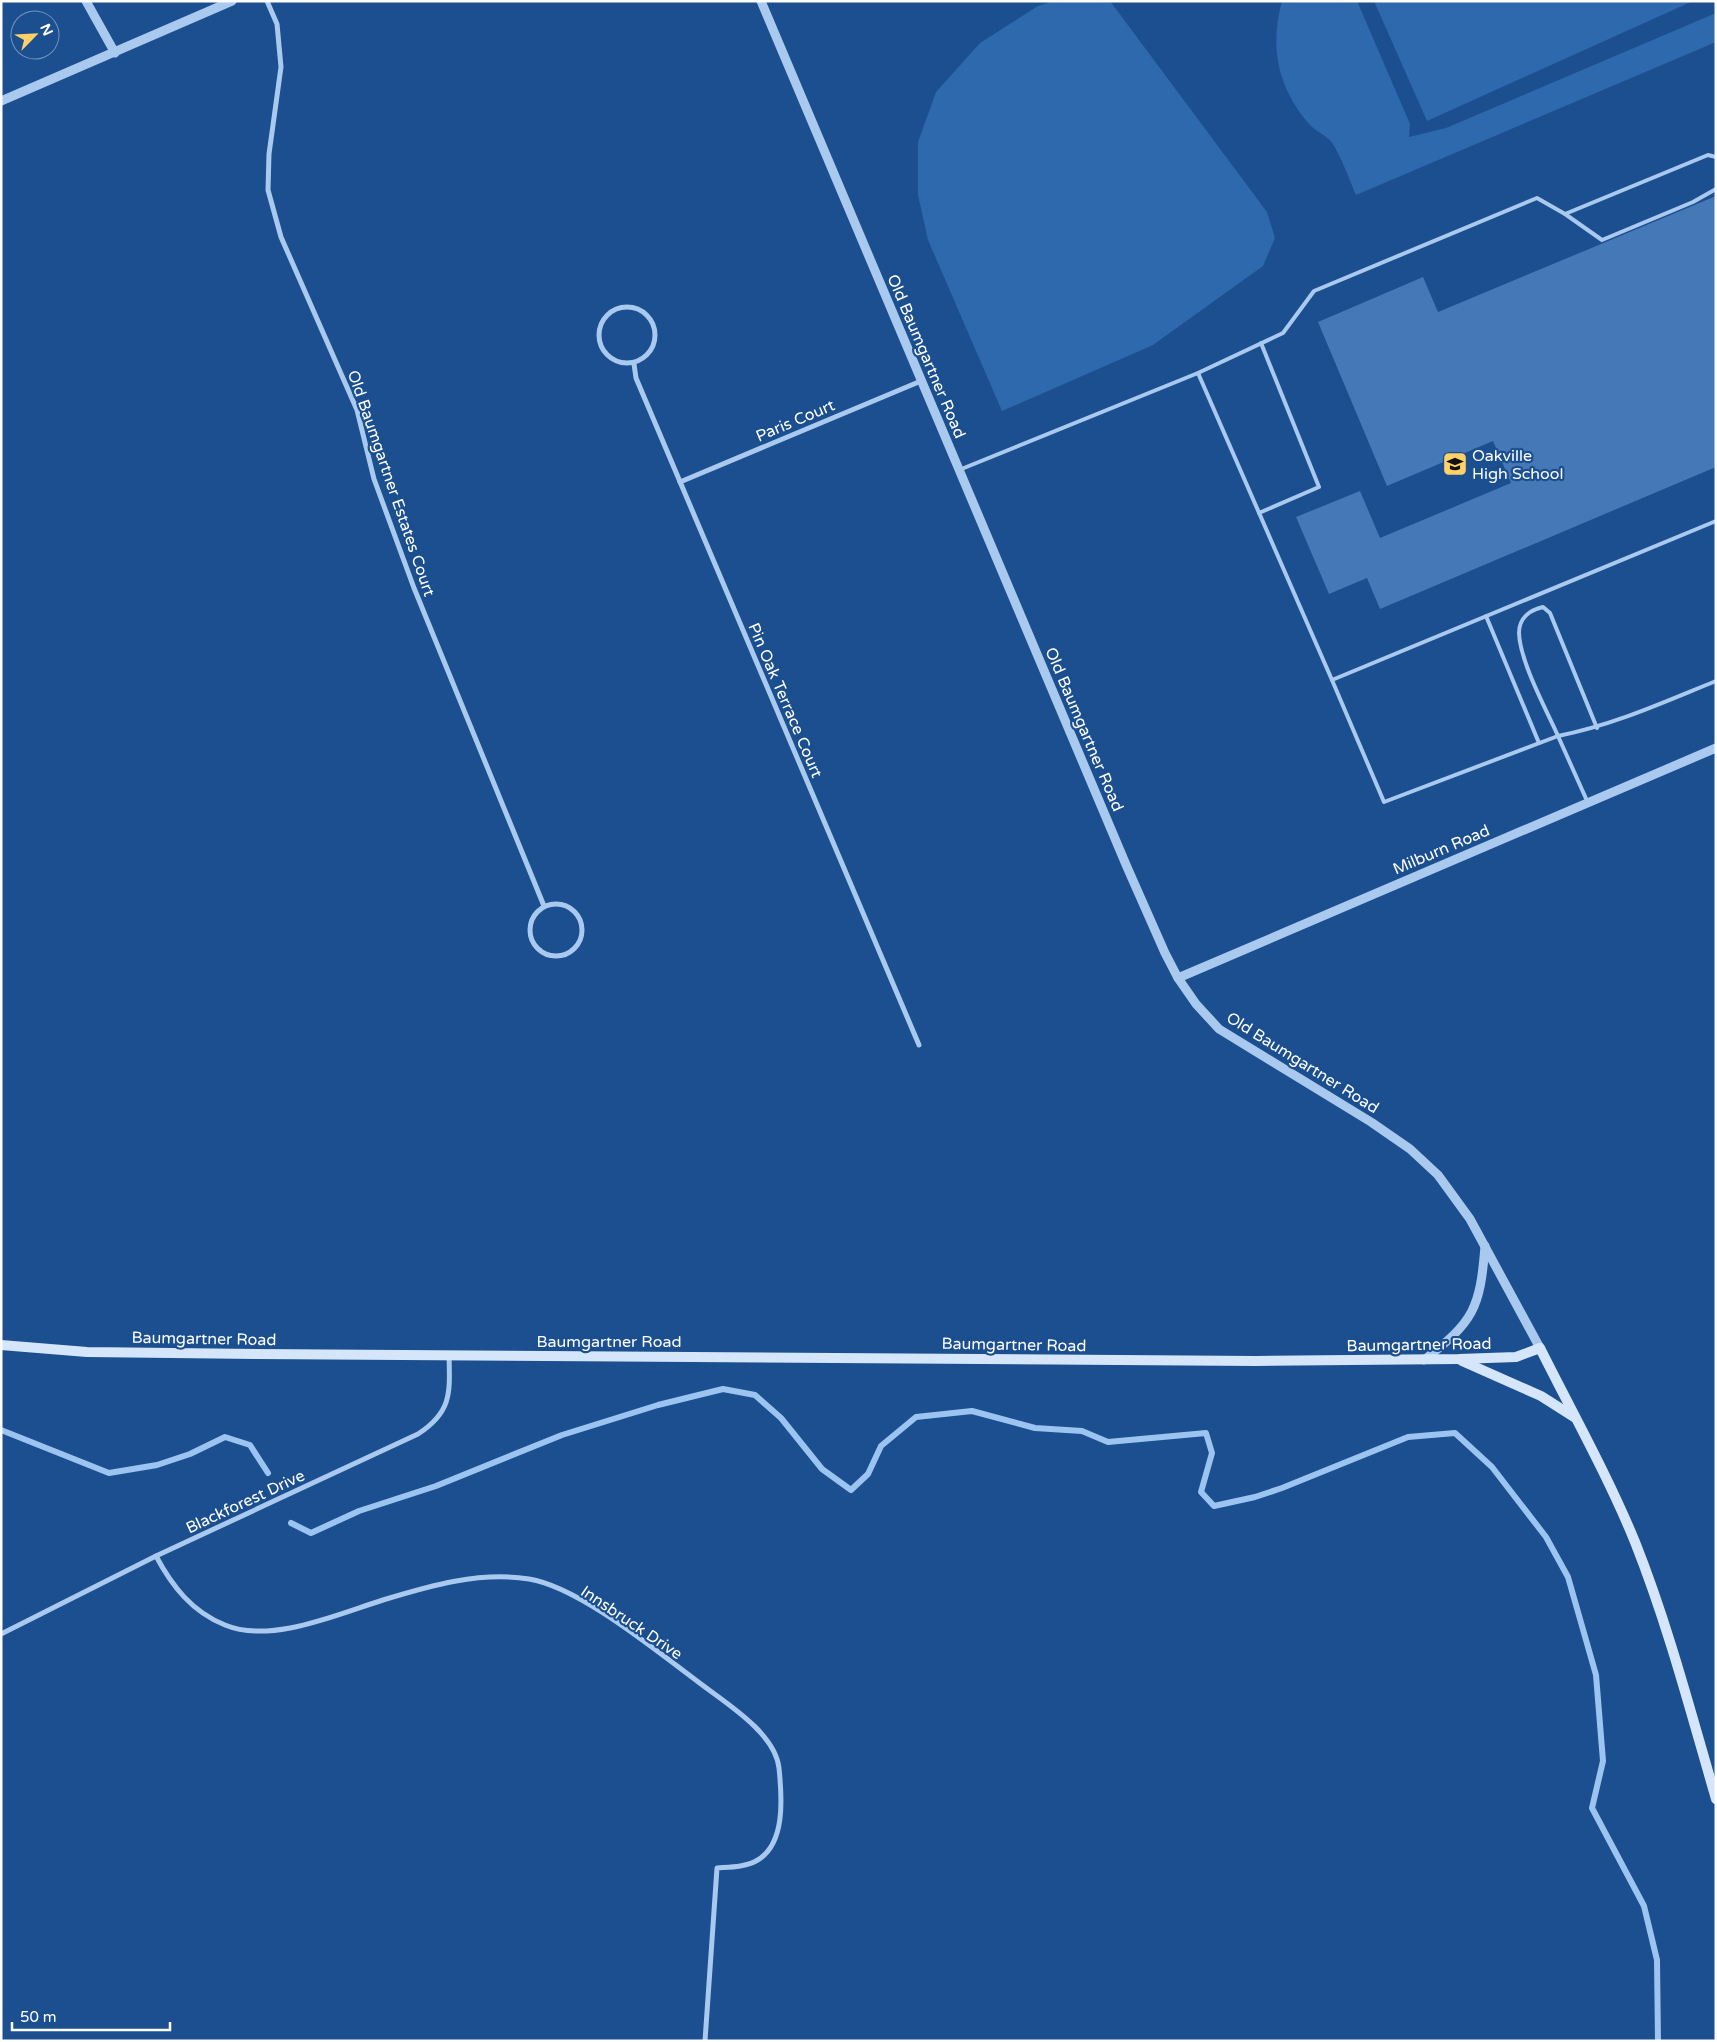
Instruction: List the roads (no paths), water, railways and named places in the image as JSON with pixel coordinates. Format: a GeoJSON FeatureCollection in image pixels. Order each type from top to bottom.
{"type":"FeatureCollection","features":[{"type":"Feature","properties":{"kind":"main road","name":"Baumgartner Road"},"geometry":{"type":"LineString","coordinates":[[1,1344],[87,1352],[1246,1361],[1424,1360],[1516,1357],[1540,1348]]}},
{"type":"Feature","properties":{"kind":"main road"},"geometry":{"type":"LineString","coordinates":[[1540,1348],[1610,1488],[1638,1550],[1671,1648],[1716,1799]]}},
{"type":"Feature","properties":{"kind":"main road"},"geometry":{"type":"LineString","coordinates":[[1459,1359],[1541,1396],[1575,1417]]}},
{"type":"Feature","properties":{"kind":"street"},"geometry":{"type":"LineString","coordinates":[[86,1],[115,53]]}},
{"type":"Feature","properties":{"kind":"street"},"geometry":{"type":"LineString","coordinates":[[1,101],[232,1]]}},
{"type":"Feature","properties":{"kind":"street","name":"Old Baumgartner Estates Court"},"geometry":{"type":"LineString","coordinates":[[267,1],[277,24],[281,67],[269,154],[268,190],[281,237],[357,410],[374,479],[414,588],[544,906]]}},
{"type":"Feature","properties":{"kind":"street","name":"Old Baumgartner Road"},"geometry":{"type":"LineString","coordinates":[[761,1],[1127,867],[1178,978],[1196,1004],[1219,1029],[1282,1070],[1371,1122],[1410,1149],[1451,1190],[1485,1246],[1540,1348]]}},
{"type":"Feature","properties":{"kind":"street"},"geometry":{"type":"LineString","coordinates":[[630,306],[646,314],[655,330],[652,348],[647,355],[634,364],[613,359],[601,344],[599,335],[605,317],[620,307],[630,306]]}},
{"type":"Feature","properties":{"kind":"street","name":"Pin Oak Terrace Court"},"geometry":{"type":"LineString","coordinates":[[634,364],[636,378],[919,1045]]}},
{"type":"Feature","properties":{"kind":"street","name":"Paris Court"},"geometry":{"type":"LineString","coordinates":[[680,482],[921,381]]}},
{"type":"Feature","properties":{"kind":"street","name":"Milburn Road"},"geometry":{"type":"LineString","coordinates":[[1178,978],[1716,748]]}},
{"type":"Feature","properties":{"kind":"street"},"geometry":{"type":"LineString","coordinates":[[562,904],[577,914],[581,922],[581,940],[570,953],[553,956],[544,954],[532,943],[530,926],[532,918],[544,906],[562,904]]}},
{"type":"Feature","properties":{"kind":"street"},"geometry":{"type":"LineString","coordinates":[[1424,1360],[1454,1337],[1471,1315],[1482,1285],[1485,1246]]}},
{"type":"Feature","properties":{"kind":"street","name":"Blackforest Drive"},"geometry":{"type":"LineString","coordinates":[[1,1634],[156,1556],[418,1434],[434,1424],[445,1407],[450,1388],[450,1355]]}},
{"type":"Feature","properties":{"kind":"street","name":"Innsbruck Drive"},"geometry":{"type":"LineString","coordinates":[[156,1556],[170,1582],[204,1614],[227,1626],[253,1631],[296,1627],[429,1587],[472,1579],[504,1576],[532,1579],[579,1598],[731,1707],[763,1735],[775,1753],[779,1767],[780,1819],[775,1840],[768,1852],[758,1860],[746,1865],[718,1868],[705,2041]]}},
{"type":"Feature","properties":{"kind":"lane"},"geometry":{"type":"LineString","coordinates":[[1565,214],[1708,155],[1716,157]]}},
{"type":"Feature","properties":{"kind":"lane"},"geometry":{"type":"LineString","coordinates":[[959,470],[1198,373],[1283,333],[1314,291],[1537,198],[1565,214],[1602,240],[1693,202],[1716,189]]}},
{"type":"Feature","properties":{"kind":"lane"},"geometry":{"type":"LineString","coordinates":[[1259,513],[1319,487],[1261,343]]}},
{"type":"Feature","properties":{"kind":"lane"},"geometry":{"type":"LineString","coordinates":[[1198,373],[1384,802],[1558,736],[1597,728],[1716,680]]}},
{"type":"Feature","properties":{"kind":"lane"},"geometry":{"type":"LineString","coordinates":[[1332,680],[1716,521]]}},
{"type":"Feature","properties":{"kind":"lane"},"geometry":{"type":"LineString","coordinates":[[1588,803],[1522,652],[1519,632],[1523,619],[1532,609],[1543,607],[1550,612],[1597,728]]}},
{"type":"Feature","properties":{"kind":"lane"},"geometry":{"type":"LineString","coordinates":[[1486,616],[1539,743]]}},
{"type":"Feature","properties":{"kind":"waterway"},"geometry":{"type":"LineString","coordinates":[[291,1523],[311,1533],[359,1511],[436,1486],[562,1435],[658,1405],[723,1389],[755,1395],[781,1418],[822,1469],[851,1490],[868,1474],[881,1446],[916,1417],[972,1411],[1035,1428],[1082,1431],[1108,1442],[1206,1433],[1212,1453],[1201,1492],[1214,1506],[1255,1497],[1282,1488],[1408,1437],[1455,1433],[1492,1467],[1546,1537],[1568,1577],[1596,1675],[1603,1761],[1592,1808],[1644,1906],[1657,1960],[1658,2041]]}},
{"type":"Feature","properties":{"kind":"waterway"},"geometry":{"type":"LineString","coordinates":[[1,1430],[109,1473],[157,1465],[190,1454],[225,1437],[250,1445],[268,1473]]}},
{"type":"Feature","properties":{"kind":"place","name":"Oakville High School"},"geometry":{"type":"Point","coordinates":[1455,464]}}]}
